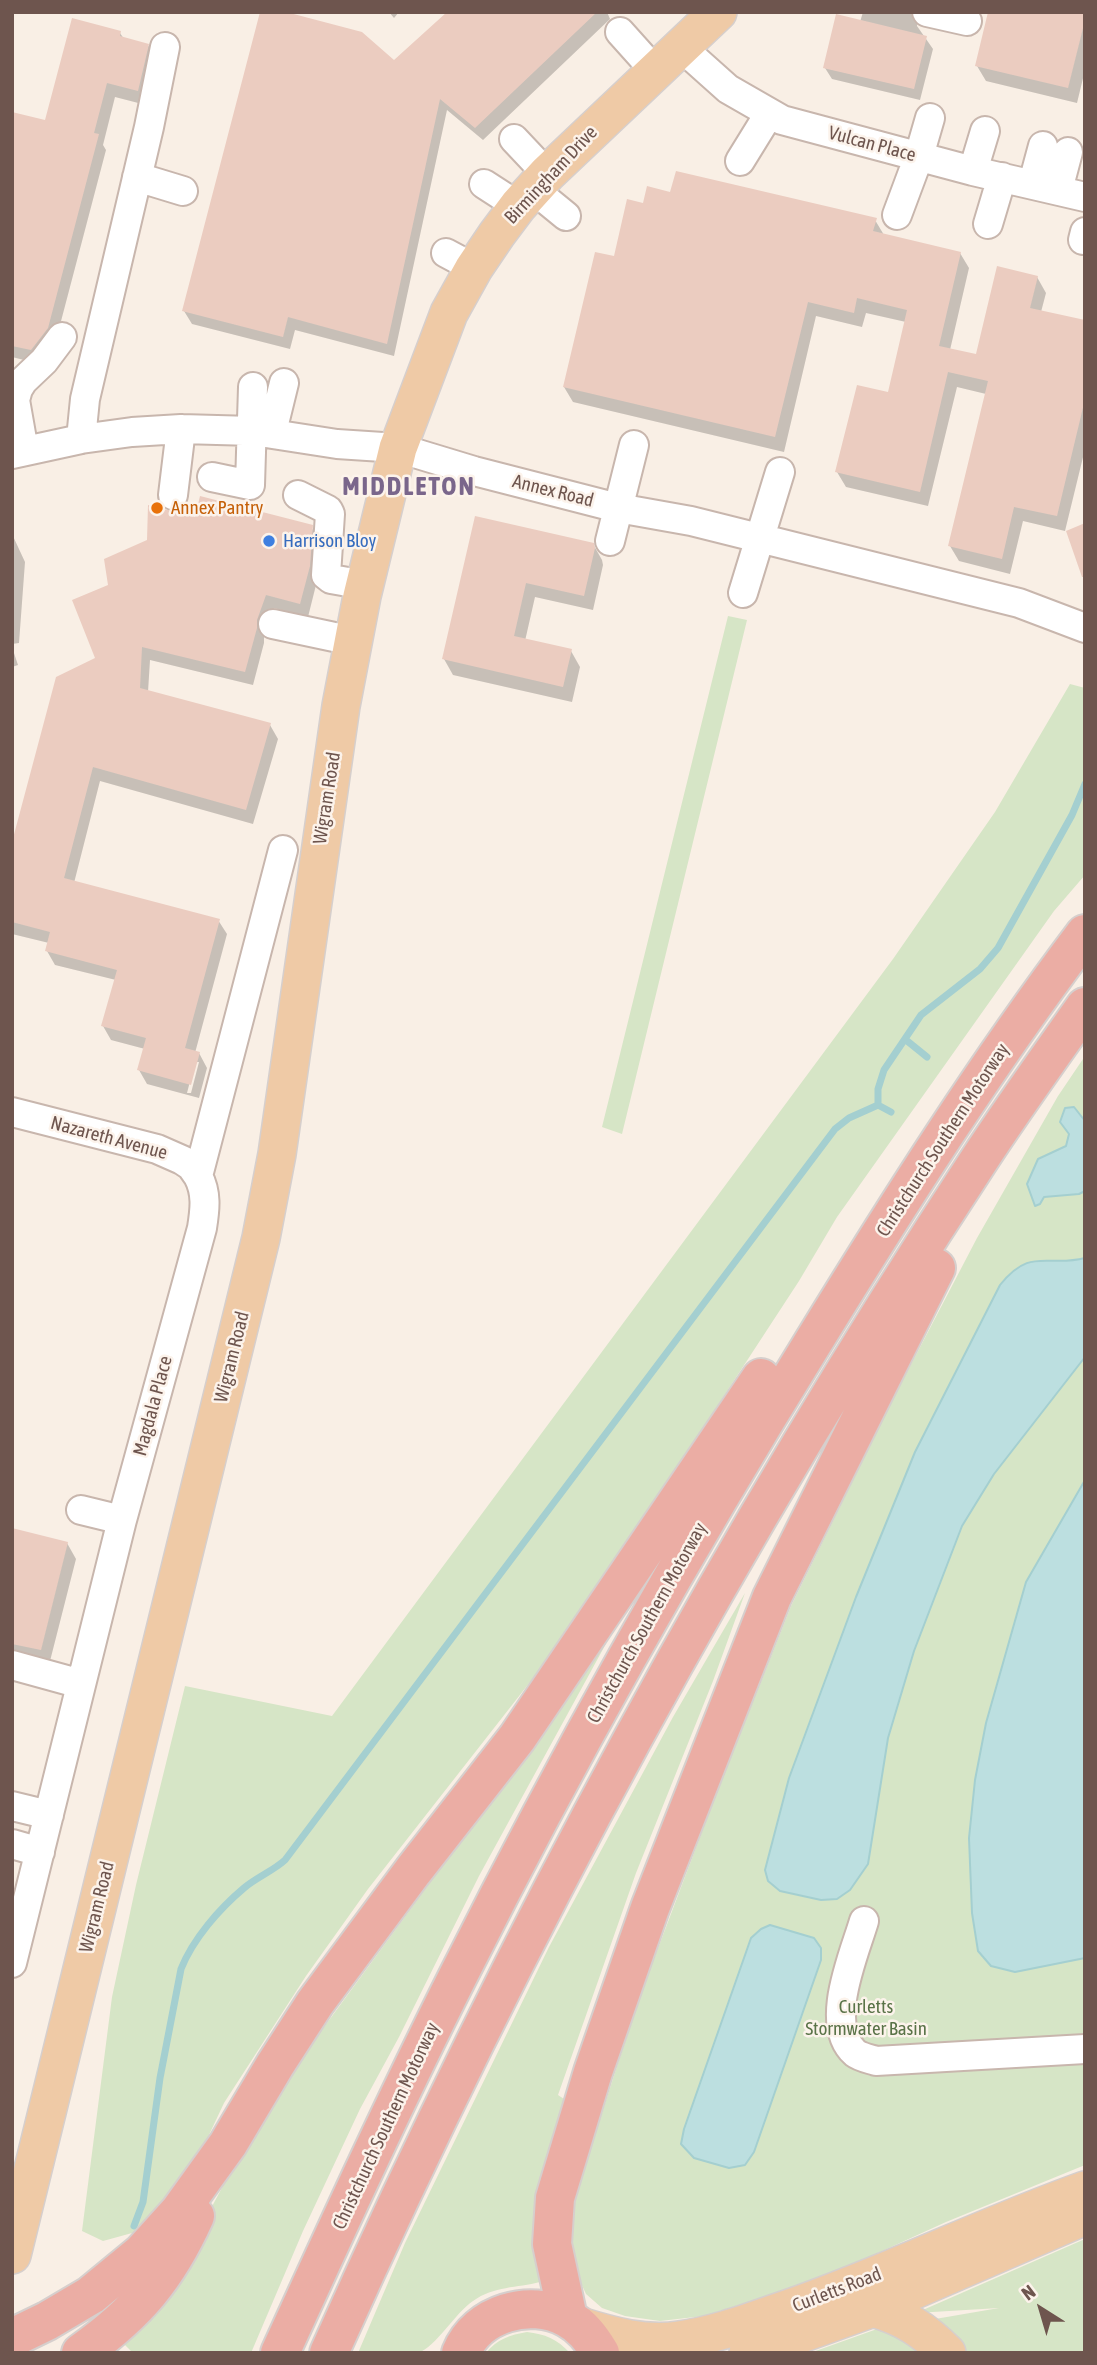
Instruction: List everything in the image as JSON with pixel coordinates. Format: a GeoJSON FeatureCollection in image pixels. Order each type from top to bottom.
{"type":"FeatureCollection","features":[{"type":"Feature","properties":{"kind":"highway","name":"Christchurch Southern Motorway"},"geometry":{"type":"LineString","coordinates":[[280,2352],[382,2130],[459,1973],[565,1770],[680,1564],[852,1279],[995,1059],[1085,934]]}},
{"type":"Feature","properties":{"kind":"highway"},"geometry":{"type":"LineString","coordinates":[[330,2349],[465,2060],[632,1737],[800,1445],[885,1306],[981,1156],[1085,1007]]}},
{"type":"Feature","properties":{"kind":"highway"},"geometry":{"type":"LineString","coordinates":[[582,2332],[552,2244],[555,2198],[593,2072],[650,1908],[772,1597],[886,1364],[950,1241],[969,1199],[981,1156]]}},
{"type":"Feature","properties":{"kind":"highway"},"geometry":{"type":"LineString","coordinates":[[12,2338],[92,2295],[142,2253],[179,2212],[228,2144],[315,2003],[517,1738],[785,1342],[852,1279]]}},
{"type":"Feature","properties":{"kind":"highway"},"geometry":{"type":"LineString","coordinates":[[81,2353],[128,2316],[160,2279],[186,2236],[228,2144]]}},
{"type":"Feature","properties":{"kind":"highway"},"geometry":{"type":"LineString","coordinates":[[460,2351],[482,2325],[509,2312],[539,2309],[582,2332]]}},
{"type":"Feature","properties":{"kind":"main road","name":"Birmingham Drive"},"geometry":{"type":"LineString","coordinates":[[398,447],[449,313],[460,261],[718,12]]}},
{"type":"Feature","properties":{"kind":"main road","name":"Wigram Road"},"geometry":{"type":"LineString","coordinates":[[15,2246],[261,1238],[277,1154],[317,862],[353,640],[398,447]]}},
{"type":"Feature","properties":{"kind":"main road","name":"Curletts Road"},"geometry":{"type":"LineString","coordinates":[[582,2332],[645,2342],[678,2340],[711,2333],[807,2302],[988,2226],[1085,2190]]}},
{"type":"Feature","properties":{"kind":"main road","name":"Curletts Road"},"geometry":{"type":"LineString","coordinates":[[748,2353],[873,2308],[1085,2216]]}},
{"type":"Feature","properties":{"kind":"main road"},"geometry":{"type":"LineString","coordinates":[[873,2308],[898,2315],[919,2327],[947,2353]]}},
{"type":"Feature","properties":{"kind":"street"},"geometry":{"type":"LineString","coordinates":[[927,12],[967,21]]}},
{"type":"Feature","properties":{"kind":"street"},"geometry":{"type":"LineString","coordinates":[[620,32],[655,71]]}},
{"type":"Feature","properties":{"kind":"street","name":"Vulcan Place"},"geometry":{"type":"LineString","coordinates":[[681,47],[728,89],[782,120],[973,171],[1059,190]]}},
{"type":"Feature","properties":{"kind":"street"},"geometry":{"type":"LineString","coordinates":[[81,439],[85,399],[128,261],[137,177],[171,59]]}},
{"type":"Feature","properties":{"kind":"street"},"geometry":{"type":"LineString","coordinates":[[740,161],[769,114]]}},
{"type":"Feature","properties":{"kind":"street"},"geometry":{"type":"LineString","coordinates":[[897,215],[930,118]]}},
{"type":"Feature","properties":{"kind":"street"},"geometry":{"type":"LineString","coordinates":[[973,171],[985,131]]}},
{"type":"Feature","properties":{"kind":"street"},"geometry":{"type":"LineString","coordinates":[[514,139],[532,190]]}},
{"type":"Feature","properties":{"kind":"street"},"geometry":{"type":"LineString","coordinates":[[1055,149],[1059,190]]}},
{"type":"Feature","properties":{"kind":"street"},"geometry":{"type":"LineString","coordinates":[[137,177],[183,191]]}},
{"type":"Feature","properties":{"kind":"street"},"geometry":{"type":"LineString","coordinates":[[988,224],[1002,177]]}},
{"type":"Feature","properties":{"kind":"street"},"geometry":{"type":"LineString","coordinates":[[484,184],[532,190],[566,216]]}},
{"type":"Feature","properties":{"kind":"street"},"geometry":{"type":"LineString","coordinates":[[18,452],[15,400],[23,381],[22,374],[44,361],[62,337]]}},
{"type":"Feature","properties":{"kind":"street"},"geometry":{"type":"LineString","coordinates":[[212,477],[250,485],[262,432],[284,383]]}},
{"type":"Feature","properties":{"kind":"street"},"geometry":{"type":"LineString","coordinates":[[253,387],[262,432]]}},
{"type":"Feature","properties":{"kind":"street"},"geometry":{"type":"LineString","coordinates":[[173,495],[181,429]]}},
{"type":"Feature","properties":{"kind":"street","name":"Annex Road"},"geometry":{"type":"LineString","coordinates":[[18,452],[81,439],[181,429],[262,432],[337,444],[398,447],[472,471],[618,508],[691,521],[1019,603],[1085,628]]}},
{"type":"Feature","properties":{"kind":"street"},"geometry":{"type":"LineString","coordinates":[[610,541],[634,446]]}},
{"type":"Feature","properties":{"kind":"street"},"geometry":{"type":"LineString","coordinates":[[744,593],[780,472]]}},
{"type":"Feature","properties":{"kind":"street"},"geometry":{"type":"LineString","coordinates":[[298,495],[328,510],[330,514],[331,535],[325,566],[326,575],[331,579],[365,585]]}},
{"type":"Feature","properties":{"kind":"street"},"geometry":{"type":"LineString","coordinates":[[273,624],[353,640]]}},
{"type":"Feature","properties":{"kind":"street","name":"Magdala Place"},"geometry":{"type":"LineString","coordinates":[[14,1950],[21,1893],[40,1852],[122,1520],[202,1228],[206,1205],[198,1176],[283,850]]}},
{"type":"Feature","properties":{"kind":"street","name":"Nazareth Avenue"},"geometry":{"type":"LineString","coordinates":[[12,1112],[157,1149],[182,1160],[191,1166],[198,1176]]}},
{"type":"Feature","properties":{"kind":"street"},"geometry":{"type":"LineString","coordinates":[[81,1510],[122,1520]]}},
{"type":"Feature","properties":{"kind":"street"},"geometry":{"type":"LineString","coordinates":[[12,1665],[81,1684]]}},
{"type":"Feature","properties":{"kind":"street"},"geometry":{"type":"LineString","coordinates":[[12,1806],[49,1815]]}},
{"type":"Feature","properties":{"kind":"street"},"geometry":{"type":"LineString","coordinates":[[12,1844],[40,1852]]}},
{"type":"Feature","properties":{"kind":"street"},"geometry":{"type":"LineString","coordinates":[[864,1921],[840,2003],[842,2031],[855,2053],[876,2061],[1085,2049]]}},
{"type":"Feature","properties":{"kind":"green space"},"geometry":{"type":"Polygon","coordinates":[[[728,616],[747,620],[622,1134],[602,1127],[728,616]]]}},
{"type":"Feature","properties":{"kind":"green space"},"geometry":{"type":"Polygon","coordinates":[[[1070,684],[1085,688],[1085,875],[1054,911],[837,1217],[799,1281],[603,1581],[541,1668],[368,1889],[306,1976],[224,2103],[192,2171],[143,2230],[103,2241],[82,2231],[112,1997],[136,1885],[185,1686],[332,1716],[893,959],[995,812],[1070,684]]]}},
{"type":"Feature","properties":{"kind":"green space","name":"Curletts Stormwater Basin"},"geometry":{"type":"Polygon","coordinates":[[[1085,1056],[1085,2165],[946,2222],[845,2268],[704,2316],[660,2321],[625,2316],[602,2308],[586,2294],[579,2279],[570,2234],[572,2207],[649,1972],[714,1800],[791,1606],[894,1397],[977,1238],[1058,1096],[1085,1056]]]}},
{"type":"Feature","properties":{"kind":"green space"},"geometry":{"type":"Polygon","coordinates":[[[745,1593],[713,1681],[636,1873],[558,2095],[567,2101],[540,2282],[497,2290],[481,2296],[466,2306],[432,2344],[418,2353],[358,2353],[405,2243],[549,1947],[673,1717],[745,1593]]]}},
{"type":"Feature","properties":{"kind":"green space"},"geometry":{"type":"Polygon","coordinates":[[[608,1640],[479,1876],[360,2109],[303,2231],[251,2353],[133,2353],[122,2342],[209,2212],[240,2154],[302,2057],[608,1640]]]}},
{"type":"Feature","properties":{"kind":"green space"},"geometry":{"type":"Polygon","coordinates":[[[1085,2239],[1085,2353],[810,2353],[877,2329],[999,2308],[916,2313],[1085,2239]]]}},
{"type":"Feature","properties":{"kind":"green space"},"geometry":{"type":"Polygon","coordinates":[[[527,2332],[550,2338],[570,2353],[486,2353],[504,2338],[527,2332]]]}},
{"type":"Feature","properties":{"kind":"water"},"geometry":{"type":"Polygon","coordinates":[[[1074,1107],[1085,1121],[1085,1191],[1044,1197],[1040,1204],[1035,1206],[1027,1184],[1038,1159],[1066,1146],[1069,1134],[1060,1122],[1065,1108],[1074,1107]]]}},
{"type":"Feature","properties":{"kind":"water"},"geometry":{"type":"Polygon","coordinates":[[[1085,1258],[1085,1357],[994,1474],[962,1526],[914,1651],[888,1738],[868,1864],[850,1890],[837,1899],[821,1900],[780,1891],[768,1881],[765,1870],[789,1778],[856,1597],[915,1452],[1000,1285],[1011,1273],[1030,1262],[1085,1258]]]}},
{"type":"Feature","properties":{"kind":"water"},"geometry":{"type":"Polygon","coordinates":[[[1085,1480],[1085,1958],[1015,1972],[991,1966],[978,1951],[972,1913],[969,1838],[975,1780],[986,1723],[1026,1582],[1085,1480]]]}},
{"type":"Feature","properties":{"kind":"water"},"geometry":{"type":"Polygon","coordinates":[[[770,1925],[814,1938],[821,1948],[821,1960],[754,2152],[745,2165],[729,2168],[694,2158],[681,2144],[751,1938],[770,1925]]]}},
{"type":"Feature","properties":{"kind":"building"},"geometry":{"type":"Polygon","coordinates":[[[260,12],[286,12],[362,32],[394,60],[447,12],[597,12],[475,128],[440,99],[387,344],[288,317],[283,337],[182,311],[260,12]]]}},
{"type":"Feature","properties":{"kind":"building"},"geometry":{"type":"Polygon","coordinates":[[[988,12],[1085,12],[1068,88],[975,66],[988,12]]]}},
{"type":"Feature","properties":{"kind":"building"},"geometry":{"type":"Polygon","coordinates":[[[836,14],[927,36],[914,89],[823,68],[836,14]]]}},
{"type":"Feature","properties":{"kind":"building"},"geometry":{"type":"Polygon","coordinates":[[[72,18],[121,31],[120,36],[149,44],[138,91],[107,83],[94,133],[99,134],[48,328],[31,350],[12,346],[12,112],[45,120],[72,18]]]}},
{"type":"Feature","properties":{"kind":"building"},"geometry":{"type":"Polygon","coordinates":[[[676,171],[877,218],[873,231],[961,252],[939,346],[976,354],[997,266],[1038,276],[1030,308],[1085,320],[1085,399],[1057,516],[1014,507],[1002,559],[948,546],[988,381],[948,372],[920,492],[835,472],[857,385],[888,392],[907,310],[857,298],[854,313],[808,302],[775,437],[563,387],[595,252],[614,256],[627,199],[643,203],[647,186],[670,192],[676,171]]]}},
{"type":"Feature","properties":{"kind":"building"},"geometry":{"type":"Polygon","coordinates":[[[200,496],[313,525],[310,566],[300,604],[266,595],[257,620],[245,672],[142,647],[140,688],[271,723],[246,810],[93,767],[64,878],[220,919],[185,1048],[200,1052],[191,1085],[137,1070],[146,1038],[101,1026],[117,970],[45,951],[50,932],[12,922],[12,842],[56,677],[95,658],[72,600],[108,585],[104,559],[147,540],[148,505],[195,517],[200,496]]]}},
{"type":"Feature","properties":{"kind":"building"},"geometry":{"type":"Polygon","coordinates":[[[475,516],[594,543],[584,596],[526,583],[514,636],[572,649],[563,687],[442,659],[475,516]]]}},
{"type":"Feature","properties":{"kind":"building"},"geometry":{"type":"Polygon","coordinates":[[[1085,523],[1085,577],[1082,577],[1066,531],[1085,523]]]}},
{"type":"Feature","properties":{"kind":"building"},"geometry":{"type":"Polygon","coordinates":[[[12,1528],[68,1542],[41,1650],[12,1644],[12,1528]]]}},
{"type":"Feature","properties":{"kind":"waterway"},"geometry":{"type":"LineString","coordinates":[[878,1105],[878,1089],[884,1070],[921,1015],[980,969],[998,948],[1072,815],[1085,784]]}},
{"type":"Feature","properties":{"kind":"waterway"},"geometry":{"type":"LineString","coordinates":[[906,1040],[927,1057]]}},
{"type":"Feature","properties":{"kind":"waterway"},"geometry":{"type":"LineString","coordinates":[[878,1105],[891,1112]]}},
{"type":"Feature","properties":{"kind":"waterway"},"geometry":{"type":"LineString","coordinates":[[134,2226],[143,2202],[160,2078],[181,1969],[200,1936],[235,1896],[285,1860],[835,1129],[849,1118],[878,1105]]}},
{"type":"Feature","properties":{"kind":"place","name":"Annex Pantry"},"geometry":{"type":"Point","coordinates":[157,508]}},
{"type":"Feature","properties":{"kind":"place","name":"Harrison Bloy"},"geometry":{"type":"Point","coordinates":[269,541]}},
{"type":"Feature","properties":{"kind":"district","name":"MIDDLETON"},"geometry":{"type":"Point","coordinates":[409,487]}}]}
